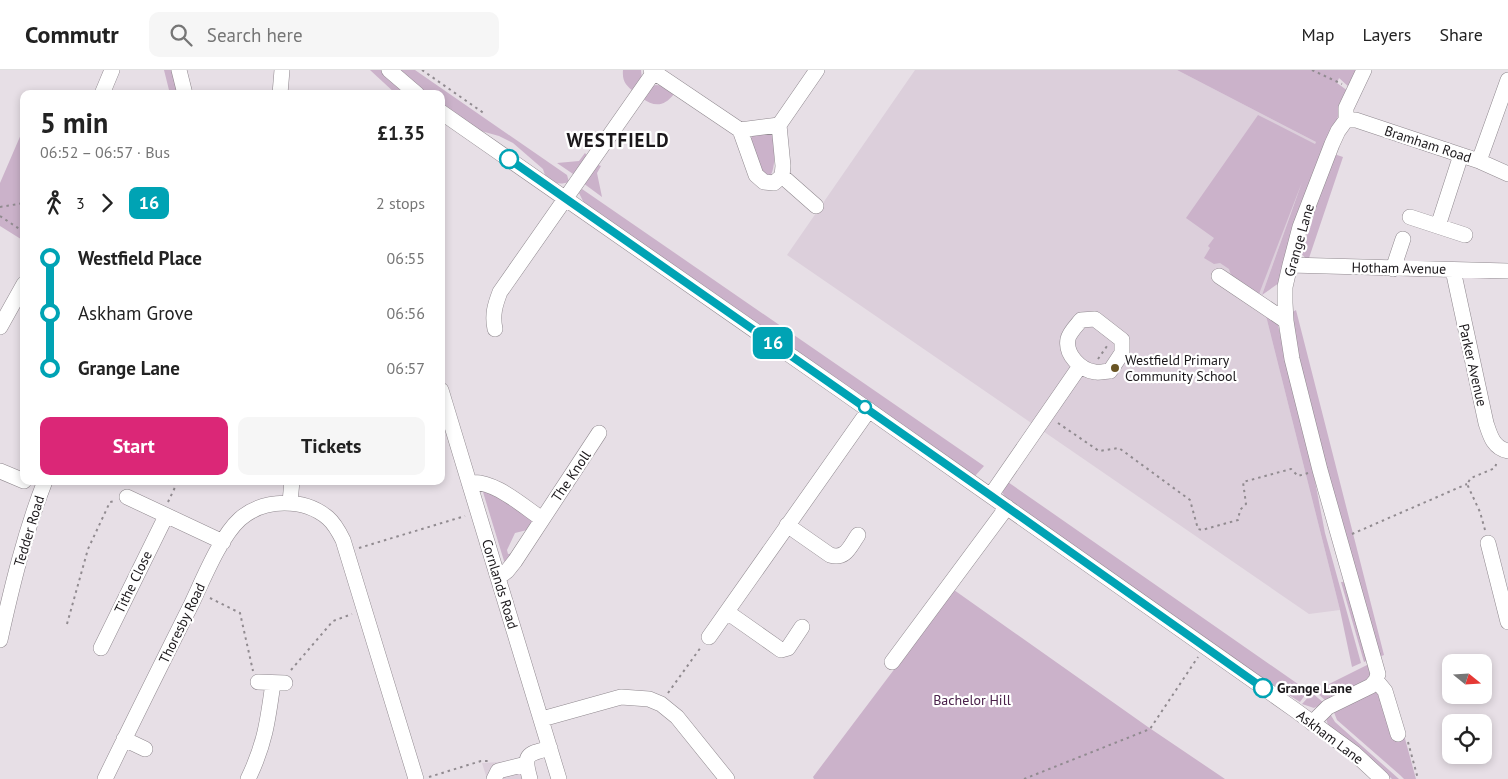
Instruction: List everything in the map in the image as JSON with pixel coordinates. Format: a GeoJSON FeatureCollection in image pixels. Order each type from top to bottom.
{"type":"FeatureCollection","features":[{"type":"Feature","properties":{"kind":"street"},"geometry":{"type":"LineString","coordinates":[[104,90],[112,70]]}},
{"type":"Feature","properties":{"kind":"street"},"geometry":{"type":"LineString","coordinates":[[179,70],[184,90]]}},
{"type":"Feature","properties":{"kind":"street"},"geometry":{"type":"LineString","coordinates":[[280,90],[282,70]]}},
{"type":"Feature","properties":{"kind":"street"},"geometry":{"type":"LineString","coordinates":[[388,70],[413,90]]}},
{"type":"Feature","properties":{"kind":"street"},"geometry":{"type":"LineString","coordinates":[[494,329],[495,304],[500,292],[653,71],[740,130],[756,174],[764,182],[774,183],[782,176],[783,166],[778,125],[817,70]]}},
{"type":"Feature","properties":{"kind":"street","name":"Grange Lane"},"geometry":{"type":"LineString","coordinates":[[1364,70],[1346,108],[1346,120],[1338,131],[1300,227],[1286,287],[1286,321],[1292,359],[1320,470],[1377,669],[1376,680],[1385,691],[1398,734]]}},
{"type":"Feature","properties":{"kind":"street"},"geometry":{"type":"LineString","coordinates":[[1480,161],[1508,80]]}},
{"type":"Feature","properties":{"kind":"street","name":"Askham Lane"},"geometry":{"type":"LineString","coordinates":[[445,115],[1205,647],[1354,754],[1382,779]]}},
{"type":"Feature","properties":{"kind":"street","name":"Bramham Road"},"geometry":{"type":"LineString","coordinates":[[1346,120],[1356,120],[1480,161],[1508,174]]}},
{"type":"Feature","properties":{"kind":"street"},"geometry":{"type":"LineString","coordinates":[[740,130],[778,125]]}},
{"type":"Feature","properties":{"kind":"street"},"geometry":{"type":"LineString","coordinates":[[1438,226],[1461,155]]}},
{"type":"Feature","properties":{"kind":"street"},"geometry":{"type":"LineString","coordinates":[[782,176],[816,206]]}},
{"type":"Feature","properties":{"kind":"street"},"geometry":{"type":"LineString","coordinates":[[1410,217],[1465,235]]}},
{"type":"Feature","properties":{"kind":"street"},"geometry":{"type":"LineString","coordinates":[[1393,268],[1403,239]]}},
{"type":"Feature","properties":{"kind":"street","name":"Hotham Avenue"},"geometry":{"type":"LineString","coordinates":[[1290,265],[1508,271]]}},
{"type":"Feature","properties":{"kind":"street","name":"Parker Avenue"},"geometry":{"type":"LineString","coordinates":[[1453,270],[1486,423],[1495,444],[1504,450]]}},
{"type":"Feature","properties":{"kind":"street"},"geometry":{"type":"LineString","coordinates":[[1219,276],[1286,321]]}},
{"type":"Feature","properties":{"kind":"street"},"geometry":{"type":"LineString","coordinates":[[0,327],[20,291]]}},
{"type":"Feature","properties":{"kind":"street"},"geometry":{"type":"LineString","coordinates":[[1095,319],[1116,334],[1122,340],[1122,353],[1110,371],[1097,373],[1085,368],[1068,353],[1068,338],[1081,320],[1095,319]]}},
{"type":"Feature","properties":{"kind":"street"},"geometry":{"type":"LineString","coordinates":[[990,495],[1046,415],[1085,368]]}},
{"type":"Feature","properties":{"kind":"street","name":"Cornlands Road"},"geometry":{"type":"LineString","coordinates":[[445,403],[559,779]]}},
{"type":"Feature","properties":{"kind":"street"},"geometry":{"type":"LineString","coordinates":[[709,637],[869,410]]}},
{"type":"Feature","properties":{"kind":"street","name":"The Knoll"},"geometry":{"type":"LineString","coordinates":[[498,577],[507,571],[515,561],[600,433]]}},
{"type":"Feature","properties":{"kind":"street"},"geometry":{"type":"LineString","coordinates":[[0,471],[20,479]]}},
{"type":"Feature","properties":{"kind":"street"},"geometry":{"type":"LineString","coordinates":[[469,483],[476,481],[490,484],[542,519]]}},
{"type":"Feature","properties":{"kind":"street","name":"Tedder Road"},"geometry":{"type":"LineString","coordinates":[[0,640],[10,595],[44,485]]}},
{"type":"Feature","properties":{"kind":"street"},"geometry":{"type":"LineString","coordinates":[[290,502],[292,485]]}},
{"type":"Feature","properties":{"kind":"street"},"geometry":{"type":"LineString","coordinates":[[127,497],[223,542]]}},
{"type":"Feature","properties":{"kind":"street","name":"Thoresby Road"},"geometry":{"type":"LineString","coordinates":[[105,779],[223,542],[236,523],[253,511],[268,505],[290,502],[317,511],[328,519],[337,529],[348,551],[416,779]]}},
{"type":"Feature","properties":{"kind":"street"},"geometry":{"type":"LineString","coordinates":[[892,662],[1007,507]]}},
{"type":"Feature","properties":{"kind":"street","name":"Tithe Close"},"geometry":{"type":"LineString","coordinates":[[101,648],[166,516]]}},
{"type":"Feature","properties":{"kind":"street"},"geometry":{"type":"LineString","coordinates":[[787,525],[830,555],[837,557],[843,555],[858,535]]}},
{"type":"Feature","properties":{"kind":"street"},"geometry":{"type":"LineString","coordinates":[[1488,543],[1505,596],[1508,622]]}},
{"type":"Feature","properties":{"kind":"street"},"geometry":{"type":"LineString","coordinates":[[727,612],[781,650],[788,648],[802,627]]}},
{"type":"Feature","properties":{"kind":"street"},"geometry":{"type":"LineString","coordinates":[[1312,723],[1328,708],[1371,686],[1376,680]]}},
{"type":"Feature","properties":{"kind":"street"},"geometry":{"type":"LineString","coordinates":[[248,779],[262,748],[272,683]]}},
{"type":"Feature","properties":{"kind":"street"},"geometry":{"type":"LineString","coordinates":[[542,719],[621,697],[649,699],[661,704],[677,716],[727,779]]}},
{"type":"Feature","properties":{"kind":"street"},"geometry":{"type":"LineString","coordinates":[[124,739],[145,749]]}},
{"type":"Feature","properties":{"kind":"street"},"geometry":{"type":"LineString","coordinates":[[530,779],[526,764],[527,757],[532,753],[550,748]]}},
{"type":"Feature","properties":{"kind":"street"},"geometry":{"type":"LineString","coordinates":[[494,779],[498,771],[526,764]]}},
{"type":"Feature","properties":{"kind":"path"},"geometry":{"type":"LineString","coordinates":[[422,70],[485,114]]}},
{"type":"Feature","properties":{"kind":"path"},"geometry":{"type":"LineString","coordinates":[[1312,70],[1338,80],[1354,93]]}},
{"type":"Feature","properties":{"kind":"path"},"geometry":{"type":"LineString","coordinates":[[0,207],[20,204]]}},
{"type":"Feature","properties":{"kind":"path"},"geometry":{"type":"LineString","coordinates":[[0,216],[20,229]]}},
{"type":"Feature","properties":{"kind":"path"},"geometry":{"type":"LineString","coordinates":[[1085,368],[1116,334]]}},
{"type":"Feature","properties":{"kind":"path"},"geometry":{"type":"LineString","coordinates":[[1046,415],[1099,451],[1119,448],[1190,500],[1198,529],[1202,530],[1238,520],[1240,510],[1246,504],[1243,482],[1291,469],[1298,476],[1320,470]]}},
{"type":"Feature","properties":{"kind":"path"},"geometry":{"type":"LineString","coordinates":[[1339,540],[1467,484],[1470,478],[1495,468],[1504,450]]}},
{"type":"Feature","properties":{"kind":"path"},"geometry":{"type":"LineString","coordinates":[[1467,484],[1480,512],[1488,543]]}},
{"type":"Feature","properties":{"kind":"path"},"geometry":{"type":"LineString","coordinates":[[166,516],[166,506],[176,485]]}},
{"type":"Feature","properties":{"kind":"path"},"geometry":{"type":"LineString","coordinates":[[67,624],[88,548],[110,502],[127,497]]}},
{"type":"Feature","properties":{"kind":"path"},"geometry":{"type":"LineString","coordinates":[[348,551],[478,512]]}},
{"type":"Feature","properties":{"kind":"path"},"geometry":{"type":"LineString","coordinates":[[197,592],[240,613],[253,672],[272,683],[289,676],[291,669],[332,620],[365,610]]}},
{"type":"Feature","properties":{"kind":"path"},"geometry":{"type":"LineString","coordinates":[[661,704],[709,637]]}},
{"type":"Feature","properties":{"kind":"path"},"geometry":{"type":"LineString","coordinates":[[1024,779],[1150,729],[1205,647]]}},
{"type":"Feature","properties":{"kind":"path"},"geometry":{"type":"LineString","coordinates":[[1398,734],[1405,732],[1418,779]]}},
{"type":"Feature","properties":{"kind":"path"},"geometry":{"type":"LineString","coordinates":[[422,779],[481,761],[498,760]]}},
{"type":"Feature","properties":{"kind":"shaded area","name":"Westfield Primary Community School"},"geometry":{"type":"Polygon","coordinates":[[[915,70],[1177,70],[1316,142],[1262,295],[1253,308],[1266,316],[1340,610],[1309,614],[787,255],[915,70]]]}},
{"type":"Feature","properties":{"kind":"shaded area"},"geometry":{"type":"Polygon","coordinates":[[[517,761],[524,779],[487,779],[482,763],[517,761]]]}},
{"type":"Feature","properties":{"kind":"green space"},"geometry":{"type":"Polygon","coordinates":[[[164,70],[173,70],[180,90],[169,90],[164,70]]]}},
{"type":"Feature","properties":{"kind":"green space"},"geometry":{"type":"Polygon","coordinates":[[[370,70],[381,70],[402,90],[392,90],[370,70]]]}},
{"type":"Feature","properties":{"kind":"green space"},"geometry":{"type":"Polygon","coordinates":[[[398,70],[415,70],[444,90],[423,90],[398,70]]]}},
{"type":"Feature","properties":{"kind":"green space"},"geometry":{"type":"Polygon","coordinates":[[[623,70],[641,70],[642,79],[635,92],[625,83],[623,70]]]}},
{"type":"Feature","properties":{"kind":"green space"},"geometry":{"type":"Polygon","coordinates":[[[1177,70],[1359,70],[1350,88],[1339,78],[1337,83],[1348,91],[1293,232],[1279,283],[1262,295],[1302,182],[1259,294],[1231,275],[1229,269],[1220,263],[1214,264],[1204,258],[1210,248],[1208,246],[1214,238],[1186,218],[1258,115],[1315,144],[1316,142],[1177,70]]]}},
{"type":"Feature","properties":{"kind":"green space"},"geometry":{"type":"Polygon","coordinates":[[[652,86],[665,86],[674,94],[659,104],[651,103],[642,98],[652,86]]]}},
{"type":"Feature","properties":{"kind":"green space"},"geometry":{"type":"Polygon","coordinates":[[[445,91],[567,175],[569,182],[556,183],[549,180],[543,169],[513,143],[499,136],[481,131],[445,107],[445,91]]]}},
{"type":"Feature","properties":{"kind":"green space"},"geometry":{"type":"Polygon","coordinates":[[[770,132],[774,147],[774,161],[770,176],[763,176],[750,141],[753,134],[770,132]]]}},
{"type":"Feature","properties":{"kind":"green space"},"geometry":{"type":"Polygon","coordinates":[[[20,137],[20,238],[0,226],[0,183],[20,137]]]}},
{"type":"Feature","properties":{"kind":"green space"},"geometry":{"type":"Polygon","coordinates":[[[585,153],[588,157],[576,176],[557,163],[579,161],[585,153]]]}},
{"type":"Feature","properties":{"kind":"green space"},"geometry":{"type":"Polygon","coordinates":[[[1334,154],[1343,157],[1308,261],[1299,251],[1299,243],[1305,241],[1314,215],[1312,210],[1334,154]]]}},
{"type":"Feature","properties":{"kind":"green space"},"geometry":{"type":"Polygon","coordinates":[[[596,164],[601,166],[597,173],[602,197],[583,183],[596,164]]]}},
{"type":"Feature","properties":{"kind":"green space"},"geometry":{"type":"Polygon","coordinates":[[[582,189],[984,466],[975,476],[584,203],[579,193],[582,189]]]}},
{"type":"Feature","properties":{"kind":"green space"},"geometry":{"type":"Polygon","coordinates":[[[1296,310],[1384,655],[1379,657],[1344,538],[1297,356],[1291,313],[1296,310]]]}},
{"type":"Feature","properties":{"kind":"green space"},"geometry":{"type":"Polygon","coordinates":[[[1266,316],[1278,325],[1310,455],[1325,533],[1361,663],[1352,667],[1340,610],[1266,316]]]}},
{"type":"Feature","properties":{"kind":"green space"},"geometry":{"type":"Polygon","coordinates":[[[1005,480],[1308,691],[1300,702],[1244,667],[1006,499],[1001,490],[1005,480]]]}},
{"type":"Feature","properties":{"kind":"green space"},"geometry":{"type":"Polygon","coordinates":[[[491,488],[529,516],[532,522],[531,529],[515,533],[507,550],[508,554],[515,553],[507,562],[504,561],[483,492],[491,488]]]}},
{"type":"Feature","properties":{"kind":"green space"},"geometry":{"type":"Polygon","coordinates":[[[1341,582],[1348,585],[1371,659],[1364,662],[1341,582]]]}},
{"type":"Feature","properties":{"kind":"green space","name":"Bachelor Hill"},"geometry":{"type":"Polygon","coordinates":[[[954,590],[1225,779],[814,779],[813,777],[954,590]]]}},
{"type":"Feature","properties":{"kind":"green space"},"geometry":{"type":"Polygon","coordinates":[[[1371,663],[1370,679],[1327,702],[1315,691],[1371,663]]]}},
{"type":"Feature","properties":{"kind":"green space"},"geometry":{"type":"Polygon","coordinates":[[[1371,691],[1378,693],[1404,735],[1416,779],[1404,779],[1337,720],[1333,710],[1371,691]]]}},
{"type":"Feature","properties":{"kind":"green space"},"geometry":{"type":"Polygon","coordinates":[[[1312,693],[1324,703],[1314,708],[1302,704],[1312,693]]]}},
{"type":"Feature","properties":{"kind":"green space"},"geometry":{"type":"Polygon","coordinates":[[[1329,712],[1335,722],[1399,779],[1392,779],[1370,758],[1330,727],[1326,720],[1329,712]]]}},
{"type":"Feature","properties":{"kind":"bus line","name":"16"},"geometry":{"type":"LineString","coordinates":[[509,159],[833,384],[1263,688]]}},
{"type":"Feature","properties":{"kind":"place","name":"Westfield Primary Community School"},"geometry":{"type":"Point","coordinates":[1115,368]}},
{"type":"Feature","properties":{"kind":"place","name":"Grange Lane"},"geometry":{"type":"Point","coordinates":[1263,688]}},
{"type":"Feature","properties":{"kind":"district","name":"WESTFIELD"},"geometry":{"type":"Point","coordinates":[618,140]}}]}
